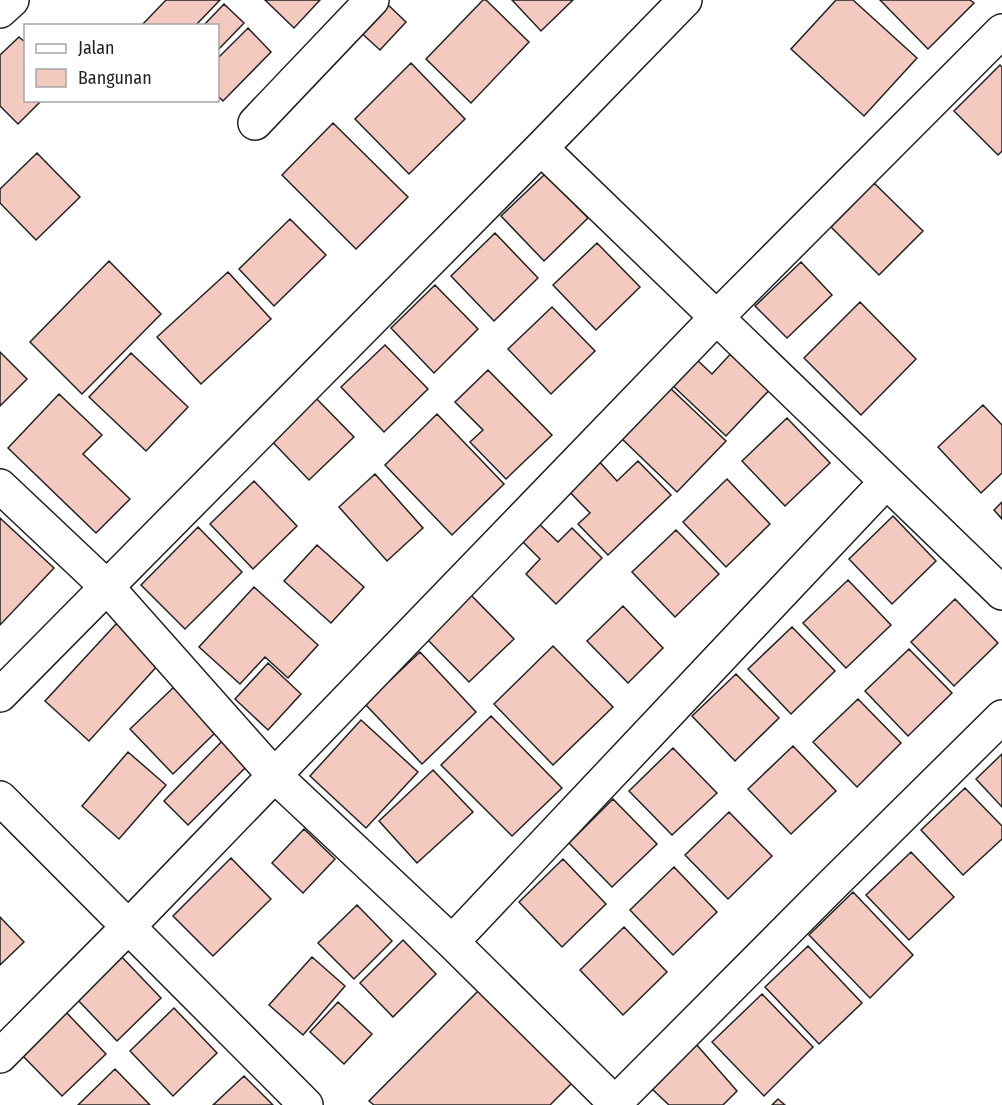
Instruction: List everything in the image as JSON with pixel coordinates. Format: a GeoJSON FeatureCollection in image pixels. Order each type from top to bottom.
{"type":"FeatureCollection","features":[{"type":"Feature","properties":{"kind":"street"},"geometry":{"type":"LineString","coordinates":[[0,11],[12,0]]}},
{"type":"Feature","properties":{"kind":"street"},"geometry":{"type":"LineString","coordinates":[[255,123],[372,0]]}},
{"type":"Feature","properties":{"kind":"street"},"geometry":{"type":"LineString","coordinates":[[0,695],[542,148],[685,0]]}},
{"type":"Feature","properties":{"kind":"street"},"geometry":{"type":"LineString","coordinates":[[0,1056],[128,927],[273,774],[717,317],[1002,31]]}},
{"type":"Feature","properties":{"kind":"street"},"geometry":{"type":"LineString","coordinates":[[542,148],[1002,593]]}},
{"type":"Feature","properties":{"kind":"street"},"geometry":{"type":"LineString","coordinates":[[452,942],[886,482]]}},
{"type":"Feature","properties":{"kind":"street"},"geometry":{"type":"LineString","coordinates":[[0,486],[107,586],[273,774],[452,942],[615,1104],[1002,717]]}},
{"type":"Feature","properties":{"kind":"street"},"geometry":{"type":"LineString","coordinates":[[0,798],[306,1105]]}},
{"type":"Feature","properties":{"kind":"building"},"geometry":{"type":"Polygon","coordinates":[[[166,0],[220,0],[197,24],[143,24],[166,0]]]}},
{"type":"Feature","properties":{"kind":"building"},"geometry":{"type":"Polygon","coordinates":[[[265,0],[320,0],[294,28],[265,0]]]}},
{"type":"Feature","properties":{"kind":"building"},"geometry":{"type":"Polygon","coordinates":[[[383,0],[406,22],[380,50],[357,29],[383,0]]]}},
{"type":"Feature","properties":{"kind":"building"},"geometry":{"type":"Polygon","coordinates":[[[483,0],[486,0],[529,42],[471,103],[426,59],[483,0]]]}},
{"type":"Feature","properties":{"kind":"building"},"geometry":{"type":"Polygon","coordinates":[[[512,0],[573,0],[541,31],[512,0]]]}},
{"type":"Feature","properties":{"kind":"building"},"geometry":{"type":"Polygon","coordinates":[[[836,0],[853,0],[917,58],[864,116],[791,49],[836,0]]]}},
{"type":"Feature","properties":{"kind":"building"},"geometry":{"type":"Polygon","coordinates":[[[880,0],[970,0],[974,3],[928,49],[880,0]]]}},
{"type":"Feature","properties":{"kind":"building"},"geometry":{"type":"Polygon","coordinates":[[[224,4],[244,23],[219,49],[219,24],[205,24],[224,4]]]}},
{"type":"Feature","properties":{"kind":"building"},"geometry":{"type":"Polygon","coordinates":[[[248,28],[271,52],[223,101],[219,97],[219,57],[248,28]]]}},
{"type":"Feature","properties":{"kind":"building"},"geometry":{"type":"Polygon","coordinates":[[[19,37],[24,41],[24,102],[40,102],[18,124],[0,106],[0,55],[19,37]]]}},
{"type":"Feature","properties":{"kind":"building"},"geometry":{"type":"Polygon","coordinates":[[[411,63],[465,119],[409,174],[355,119],[411,63]]]}},
{"type":"Feature","properties":{"kind":"building"},"geometry":{"type":"Polygon","coordinates":[[[1000,65],[1002,67],[1002,151],[998,155],[954,111],[1000,65]]]}},
{"type":"Feature","properties":{"kind":"building"},"geometry":{"type":"Polygon","coordinates":[[[333,123],[408,197],[356,249],[282,175],[333,123]]]}},
{"type":"Feature","properties":{"kind":"building"},"geometry":{"type":"Polygon","coordinates":[[[37,153],[80,197],[36,240],[0,203],[0,189],[37,153]]]}},
{"type":"Feature","properties":{"kind":"building"},"geometry":{"type":"Polygon","coordinates":[[[545,174],[588,218],[544,261],[501,216],[545,174]]]}},
{"type":"Feature","properties":{"kind":"building"},"geometry":{"type":"Polygon","coordinates":[[[874,183],[923,231],[879,275],[831,227],[874,183]]]}},
{"type":"Feature","properties":{"kind":"building"},"geometry":{"type":"Polygon","coordinates":[[[290,219],[326,255],[274,306],[239,269],[290,219]]]}},
{"type":"Feature","properties":{"kind":"building"},"geometry":{"type":"Polygon","coordinates":[[[495,233],[538,278],[494,321],[451,276],[495,233]]]}},
{"type":"Feature","properties":{"kind":"building"},"geometry":{"type":"Polygon","coordinates":[[[597,243],[640,287],[596,330],[553,285],[597,243]]]}},
{"type":"Feature","properties":{"kind":"building"},"geometry":{"type":"Polygon","coordinates":[[[109,261],[161,314],[82,394],[30,342],[109,261]]]}},
{"type":"Feature","properties":{"kind":"building"},"geometry":{"type":"Polygon","coordinates":[[[801,262],[832,295],[787,338],[755,306],[801,262]]]}},
{"type":"Feature","properties":{"kind":"building"},"geometry":{"type":"Polygon","coordinates":[[[228,272],[271,319],[201,384],[157,337],[228,272]]]}},
{"type":"Feature","properties":{"kind":"building"},"geometry":{"type":"Polygon","coordinates":[[[435,285],[478,329],[434,373],[391,328],[435,285]]]}},
{"type":"Feature","properties":{"kind":"building"},"geometry":{"type":"Polygon","coordinates":[[[860,302],[916,359],[861,415],[804,358],[860,302]]]}},
{"type":"Feature","properties":{"kind":"building"},"geometry":{"type":"Polygon","coordinates":[[[552,307],[595,351],[551,394],[508,349],[552,307]]]}},
{"type":"Feature","properties":{"kind":"building"},"geometry":{"type":"Polygon","coordinates":[[[385,345],[428,389],[384,432],[341,387],[385,345]]]}},
{"type":"Feature","properties":{"kind":"building"},"geometry":{"type":"Polygon","coordinates":[[[736,348],[775,384],[726,436],[670,383],[694,357],[712,374],[736,348]]]}},
{"type":"Feature","properties":{"kind":"building"},"geometry":{"type":"Polygon","coordinates":[[[0,352],[27,379],[0,406],[0,352]]]}},
{"type":"Feature","properties":{"kind":"building"},"geometry":{"type":"Polygon","coordinates":[[[131,353],[188,407],[146,451],[89,397],[131,353]]]}},
{"type":"Feature","properties":{"kind":"building"},"geometry":{"type":"Polygon","coordinates":[[[488,370],[552,435],[506,479],[470,442],[483,430],[455,402],[488,370]]]}},
{"type":"Feature","properties":{"kind":"building"},"geometry":{"type":"Polygon","coordinates":[[[667,385],[726,441],[677,492],[619,436],[667,385]]]}},
{"type":"Feature","properties":{"kind":"building"},"geometry":{"type":"Polygon","coordinates":[[[311,393],[354,437],[309,480],[266,435],[311,393]]]}},
{"type":"Feature","properties":{"kind":"building"},"geometry":{"type":"Polygon","coordinates":[[[59,394],[102,435],[83,454],[130,499],[96,533],[8,448],[59,394]]]}},
{"type":"Feature","properties":{"kind":"building"},"geometry":{"type":"Polygon","coordinates":[[[983,405],[1002,425],[1002,473],[981,493],[938,447],[983,405]]]}},
{"type":"Feature","properties":{"kind":"building"},"geometry":{"type":"Polygon","coordinates":[[[437,414],[504,484],[452,535],[385,465],[437,414]]]}},
{"type":"Feature","properties":{"kind":"building"},"geometry":{"type":"Polygon","coordinates":[[[787,418],[830,463],[785,506],[742,461],[787,418]]]}},
{"type":"Feature","properties":{"kind":"building"},"geometry":{"type":"Polygon","coordinates":[[[595,457],[617,481],[638,461],[671,495],[608,555],[578,524],[590,513],[564,486],[595,457]]]}},
{"type":"Feature","properties":{"kind":"building"},"geometry":{"type":"Polygon","coordinates":[[[375,474],[423,528],[387,561],[339,507],[375,474]]]}},
{"type":"Feature","properties":{"kind":"building"},"geometry":{"type":"Polygon","coordinates":[[[727,479],[770,524],[726,567],[683,522],[727,479]]]}},
{"type":"Feature","properties":{"kind":"building"},"geometry":{"type":"Polygon","coordinates":[[[254,481],[297,526],[253,569],[210,524],[254,481]]]}},
{"type":"Feature","properties":{"kind":"building"},"geometry":{"type":"Polygon","coordinates":[[[1002,502],[1002,519],[994,510],[1002,502]]]}},
{"type":"Feature","properties":{"kind":"building"},"geometry":{"type":"Polygon","coordinates":[[[893,516],[936,561],[892,604],[849,559],[893,516]]]}},
{"type":"Feature","properties":{"kind":"building"},"geometry":{"type":"Polygon","coordinates":[[[0,518],[54,568],[0,625],[0,518]]]}},
{"type":"Feature","properties":{"kind":"building"},"geometry":{"type":"Polygon","coordinates":[[[535,520],[558,542],[572,528],[602,558],[556,604],[526,574],[540,559],[518,537],[535,520]]]}},
{"type":"Feature","properties":{"kind":"building"},"geometry":{"type":"Polygon","coordinates":[[[198,527],[242,572],[185,629],[141,585],[198,527]]]}},
{"type":"Feature","properties":{"kind":"building"},"geometry":{"type":"Polygon","coordinates":[[[676,530],[719,574],[675,617],[632,572],[676,530]]]}},
{"type":"Feature","properties":{"kind":"building"},"geometry":{"type":"Polygon","coordinates":[[[317,545],[364,587],[331,623],[284,581],[317,545]]]}},
{"type":"Feature","properties":{"kind":"building"},"geometry":{"type":"Polygon","coordinates":[[[848,580],[891,625],[846,668],[803,623],[848,580]]]}},
{"type":"Feature","properties":{"kind":"building"},"geometry":{"type":"Polygon","coordinates":[[[254,587],[318,645],[288,678],[265,657],[240,684],[199,647],[254,587]]]}},
{"type":"Feature","properties":{"kind":"building"},"geometry":{"type":"Polygon","coordinates":[[[470,594],[514,639],[469,682],[426,638],[470,594]]]}},
{"type":"Feature","properties":{"kind":"building"},"geometry":{"type":"Polygon","coordinates":[[[955,599],[998,643],[954,686],[911,642],[955,599]]]}},
{"type":"Feature","properties":{"kind":"building"},"geometry":{"type":"Polygon","coordinates":[[[623,606],[663,648],[628,683],[587,641],[623,606]]]}},
{"type":"Feature","properties":{"kind":"building"},"geometry":{"type":"Polygon","coordinates":[[[117,623],[160,663],[89,741],[45,701],[117,623]]]}},
{"type":"Feature","properties":{"kind":"building"},"geometry":{"type":"Polygon","coordinates":[[[792,627],[835,671],[791,714],[748,669],[792,627]]]}},
{"type":"Feature","properties":{"kind":"building"},"geometry":{"type":"Polygon","coordinates":[[[553,646],[613,707],[553,765],[494,704],[553,646]]]}},
{"type":"Feature","properties":{"kind":"building"},"geometry":{"type":"Polygon","coordinates":[[[909,649],[952,693],[908,736],[865,691],[909,649]]]}},
{"type":"Feature","properties":{"kind":"building"},"geometry":{"type":"Polygon","coordinates":[[[420,652],[476,712],[422,764],[365,704],[420,652]]]}},
{"type":"Feature","properties":{"kind":"building"},"geometry":{"type":"Polygon","coordinates":[[[268,663],[301,694],[268,730],[235,699],[268,663]]]}},
{"type":"Feature","properties":{"kind":"building"},"geometry":{"type":"Polygon","coordinates":[[[736,674],[779,718],[735,761],[692,716],[736,674]]]}},
{"type":"Feature","properties":{"kind":"building"},"geometry":{"type":"Polygon","coordinates":[[[175,686],[218,730],[173,774],[130,729],[175,686]]]}},
{"type":"Feature","properties":{"kind":"building"},"geometry":{"type":"Polygon","coordinates":[[[858,699],[901,743],[857,787],[813,742],[858,699]]]}},
{"type":"Feature","properties":{"kind":"building"},"geometry":{"type":"Polygon","coordinates":[[[491,716],[562,788],[512,836],[441,765],[491,716]]]}},
{"type":"Feature","properties":{"kind":"building"},"geometry":{"type":"Polygon","coordinates":[[[361,720],[418,772],[366,828],[310,776],[361,720]]]}},
{"type":"Feature","properties":{"kind":"building"},"geometry":{"type":"Polygon","coordinates":[[[228,735],[253,760],[188,825],[164,801],[228,735]]]}},
{"type":"Feature","properties":{"kind":"building"},"geometry":{"type":"Polygon","coordinates":[[[793,746],[836,791],[791,834],[748,789],[793,746]]]}},
{"type":"Feature","properties":{"kind":"building"},"geometry":{"type":"Polygon","coordinates":[[[673,748],[717,793],[672,835],[629,791],[673,748]]]}},
{"type":"Feature","properties":{"kind":"building"},"geometry":{"type":"Polygon","coordinates":[[[128,752],[166,785],[119,839],[82,806],[128,752]]]}},
{"type":"Feature","properties":{"kind":"building"},"geometry":{"type":"Polygon","coordinates":[[[1002,754],[1002,807],[976,779],[1002,754]]]}},
{"type":"Feature","properties":{"kind":"building"},"geometry":{"type":"Polygon","coordinates":[[[433,770],[473,812],[417,863],[379,821],[433,770]]]}},
{"type":"Feature","properties":{"kind":"building"},"geometry":{"type":"Polygon","coordinates":[[[965,788],[1002,826],[1002,839],[963,875],[921,830],[965,788]]]}},
{"type":"Feature","properties":{"kind":"building"},"geometry":{"type":"Polygon","coordinates":[[[613,799],[657,844],[612,887],[569,843],[613,799]]]}},
{"type":"Feature","properties":{"kind":"building"},"geometry":{"type":"Polygon","coordinates":[[[729,812],[772,856],[728,899],[685,855],[729,812]]]}},
{"type":"Feature","properties":{"kind":"building"},"geometry":{"type":"Polygon","coordinates":[[[304,829],[335,859],[303,893],[272,863],[304,829]]]}},
{"type":"Feature","properties":{"kind":"building"},"geometry":{"type":"Polygon","coordinates":[[[911,852],[954,897],[909,940],[866,895],[911,852]]]}},
{"type":"Feature","properties":{"kind":"building"},"geometry":{"type":"Polygon","coordinates":[[[231,858],[271,899],[213,956],[173,916],[231,858]]]}},
{"type":"Feature","properties":{"kind":"building"},"geometry":{"type":"Polygon","coordinates":[[[563,859],[606,904],[562,947],[519,902],[563,859]]]}},
{"type":"Feature","properties":{"kind":"building"},"geometry":{"type":"Polygon","coordinates":[[[674,867],[717,912],[673,955],[630,910],[674,867]]]}},
{"type":"Feature","properties":{"kind":"building"},"geometry":{"type":"Polygon","coordinates":[[[853,892],[913,955],[870,998],[809,935],[853,892]]]}},
{"type":"Feature","properties":{"kind":"building"},"geometry":{"type":"Polygon","coordinates":[[[357,905],[392,941],[354,979],[318,943],[357,905]]]}},
{"type":"Feature","properties":{"kind":"building"},"geometry":{"type":"Polygon","coordinates":[[[0,917],[24,942],[0,965],[0,917]]]}},
{"type":"Feature","properties":{"kind":"building"},"geometry":{"type":"Polygon","coordinates":[[[624,927],[667,972],[623,1015],[580,970],[624,927]]]}},
{"type":"Feature","properties":{"kind":"building"},"geometry":{"type":"Polygon","coordinates":[[[403,940],[436,974],[393,1017],[360,983],[403,940]]]}},
{"type":"Feature","properties":{"kind":"building"},"geometry":{"type":"Polygon","coordinates":[[[808,946],[862,1003],[819,1044],[765,987],[808,946]]]}},
{"type":"Feature","properties":{"kind":"building"},"geometry":{"type":"Polygon","coordinates":[[[118,953],[161,998],[117,1041],[74,996],[118,953]]]}},
{"type":"Feature","properties":{"kind":"building"},"geometry":{"type":"Polygon","coordinates":[[[312,957],[345,986],[303,1035],[269,1005],[312,957]]]}},
{"type":"Feature","properties":{"kind":"building"},"geometry":{"type":"Polygon","coordinates":[[[479,990],[572,1083],[550,1105],[374,1105],[369,1101],[479,990]]]}},
{"type":"Feature","properties":{"kind":"building"},"geometry":{"type":"Polygon","coordinates":[[[762,994],[813,1047],[764,1096],[712,1042],[762,994]]]}},
{"type":"Feature","properties":{"kind":"building"},"geometry":{"type":"Polygon","coordinates":[[[338,1002],[372,1034],[344,1064],[310,1032],[338,1002]]]}},
{"type":"Feature","properties":{"kind":"building"},"geometry":{"type":"Polygon","coordinates":[[[174,1008],[217,1053],[173,1096],[130,1051],[174,1008]]]}},
{"type":"Feature","properties":{"kind":"building"},"geometry":{"type":"Polygon","coordinates":[[[63,1009],[106,1054],[62,1096],[19,1052],[63,1009]]]}},
{"type":"Feature","properties":{"kind":"building"},"geometry":{"type":"Polygon","coordinates":[[[696,1044],[737,1091],[723,1105],[669,1105],[651,1088],[696,1044]]]}},
{"type":"Feature","properties":{"kind":"building"},"geometry":{"type":"Polygon","coordinates":[[[115,1069],[150,1105],[78,1105],[115,1069]]]}},
{"type":"Feature","properties":{"kind":"building"},"geometry":{"type":"Polygon","coordinates":[[[244,1076],[273,1105],[213,1105],[244,1076]]]}},
{"type":"Feature","properties":{"kind":"building"},"geometry":{"type":"Polygon","coordinates":[[[778,1099],[785,1105],[772,1105],[778,1099]]]}}]}
